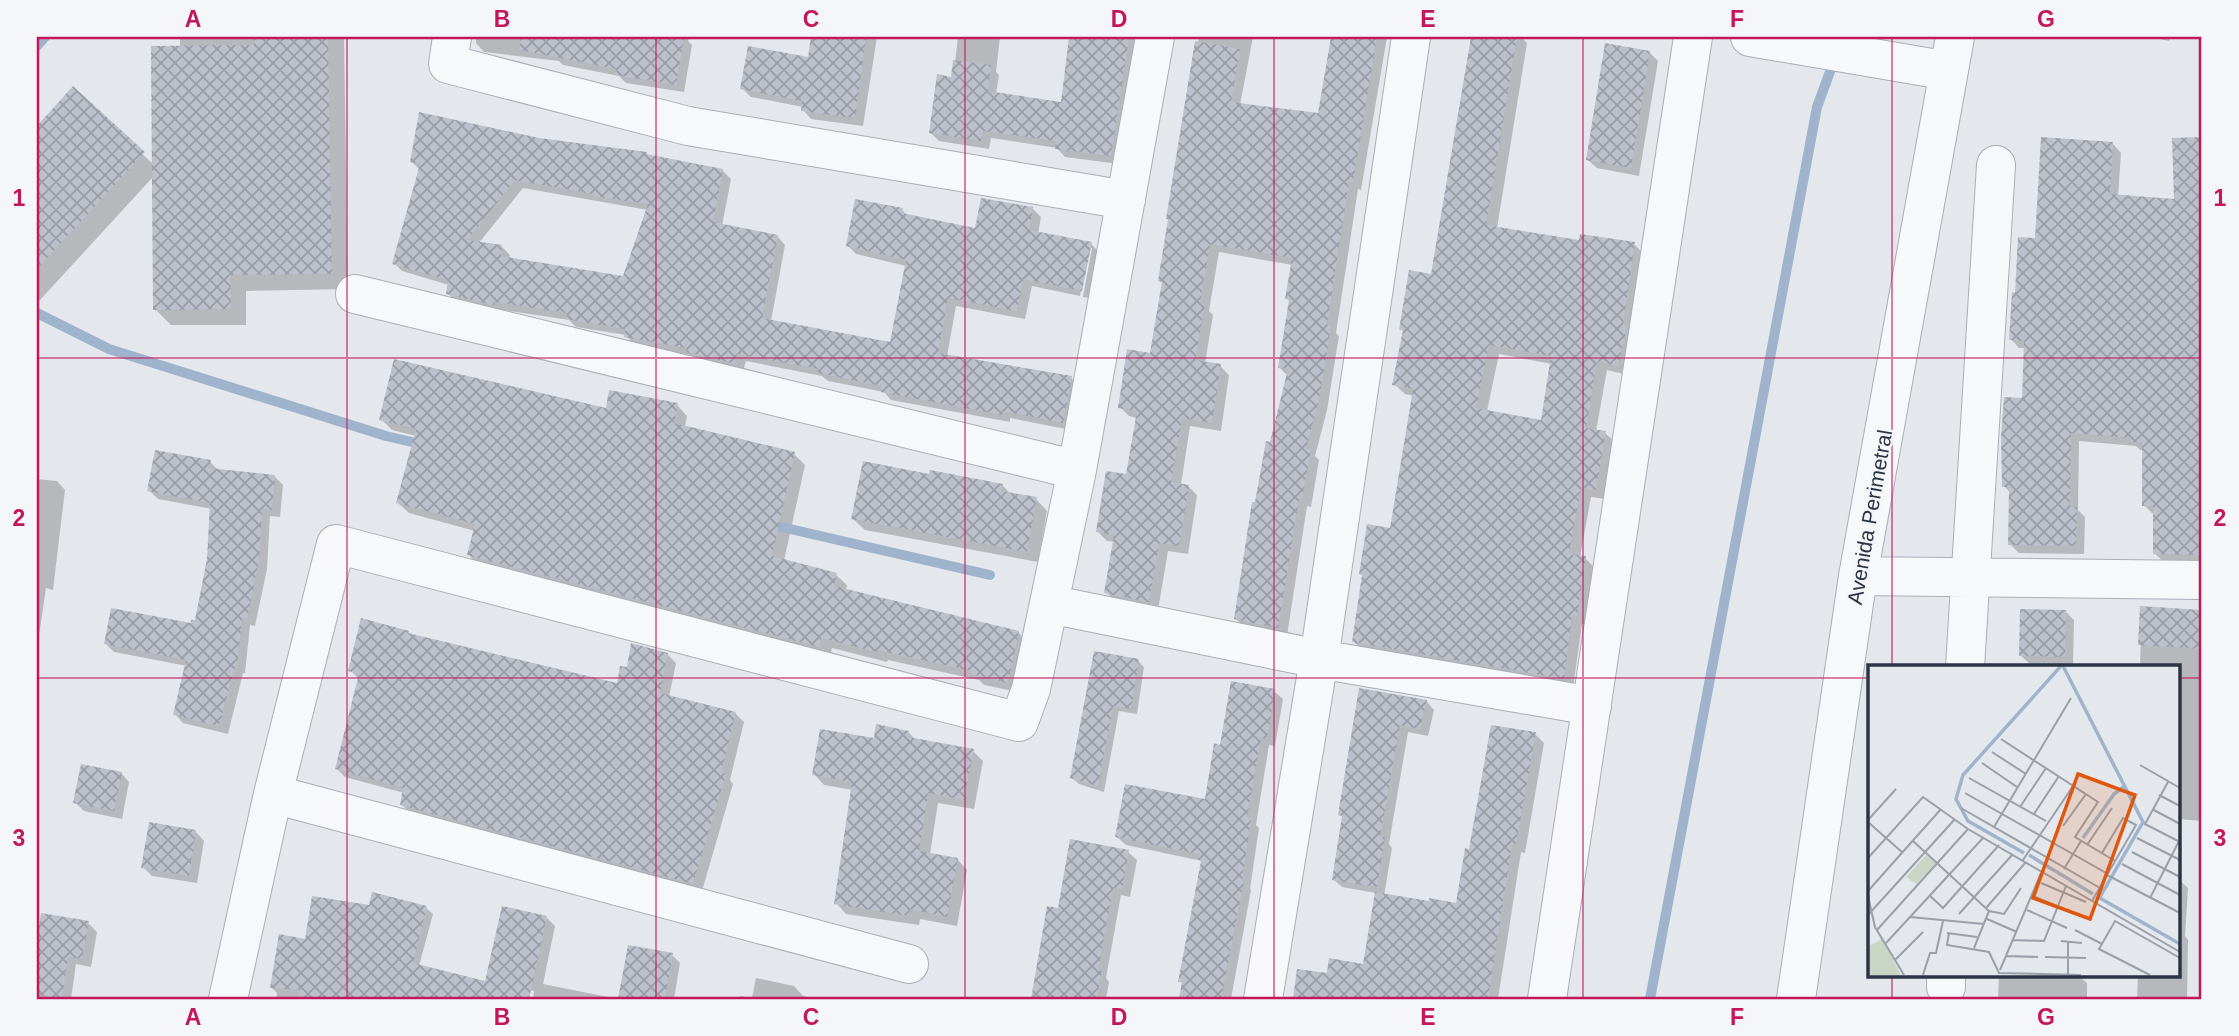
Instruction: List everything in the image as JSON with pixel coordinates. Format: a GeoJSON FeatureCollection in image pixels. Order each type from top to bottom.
{"type":"FeatureCollection","features":[{"type":"Feature","properties":{"kind":"street"},"geometry":{"type":"LineString","coordinates":[[452,37],[448,64],[688,126],[1126,200]]}},
{"type":"Feature","properties":{"kind":"street"},"geometry":{"type":"LineString","coordinates":[[228,999],[273,794],[336,544],[1019,722],[1031,689],[1077,470],[1155,37]]}},
{"type":"Feature","properties":{"kind":"street"},"geometry":{"type":"LineString","coordinates":[[1263,999],[1319,659],[1411,37]]}},
{"type":"Feature","properties":{"kind":"street"},"geometry":{"type":"LineString","coordinates":[[1547,999],[1693,37]]}},
{"type":"Feature","properties":{"kind":"street"},"geometry":{"type":"LineString","coordinates":[[1750,37],[1871,58],[1952,54]]}},
{"type":"Feature","properties":{"kind":"street","name":"Avenida Perimetral"},"geometry":{"type":"LineString","coordinates":[[1796,999],[1858,576],[1952,54]]}},
{"type":"Feature","properties":{"kind":"street"},"geometry":{"type":"LineString","coordinates":[[1965,665],[1996,165]]}},
{"type":"Feature","properties":{"kind":"street"},"geometry":{"type":"LineString","coordinates":[[355,294],[1077,470]]}},
{"type":"Feature","properties":{"kind":"street"},"geometry":{"type":"LineString","coordinates":[[1858,576],[2202,580]]}},
{"type":"Feature","properties":{"kind":"street"},"geometry":{"type":"LineString","coordinates":[[1049,604],[1319,659],[1592,706]]}},
{"type":"Feature","properties":{"kind":"street"},"geometry":{"type":"LineString","coordinates":[[273,794],[909,964]]}},
{"type":"Feature","properties":{"kind":"building"},"geometry":{"type":"Polygon","coordinates":[[[254,37],[328,37],[332,274],[230,275],[231,309],[153,310],[151,46],[254,45],[254,37]]]}},
{"type":"Feature","properties":{"kind":"building"},"geometry":{"type":"Polygon","coordinates":[[[521,37],[684,37],[676,85],[615,75],[616,69],[519,50],[521,37]]]}},
{"type":"Feature","properties":{"kind":"building"},"geometry":{"type":"Polygon","coordinates":[[[811,37],[866,37],[855,118],[801,111],[802,101],[740,89],[748,46],[808,57],[811,37]]]}},
{"type":"Feature","properties":{"kind":"building"},"geometry":{"type":"Polygon","coordinates":[[[1069,37],[1129,37],[1111,156],[1055,149],[1056,141],[983,131],[981,141],[929,133],[937,74],[951,77],[953,60],[991,65],[988,91],[1061,102],[1069,37]]]}},
{"type":"Feature","properties":{"kind":"building"},"geometry":{"type":"Polygon","coordinates":[[[1331,37],[1377,37],[1353,182],[1349,181],[1327,325],[1331,326],[1319,400],[1306,448],[1311,449],[1302,499],[1299,498],[1278,628],[1234,619],[1252,502],[1255,502],[1266,441],[1270,442],[1288,369],[1278,368],[1289,300],[1285,299],[1292,258],[1210,244],[1200,303],[1205,304],[1195,360],[1221,364],[1212,423],[1182,418],[1171,482],[1189,485],[1179,546],[1159,543],[1149,602],[1104,593],[1114,535],[1096,532],[1106,471],[1126,474],[1137,411],[1118,408],[1127,349],[1150,353],[1162,282],[1158,281],[1166,219],[1195,41],[1240,49],[1231,102],[1318,113],[1331,37]]]}},
{"type":"Feature","properties":{"kind":"building"},"geometry":{"type":"Polygon","coordinates":[[[1471,37],[1517,37],[1486,225],[1579,240],[1580,234],[1635,242],[1623,325],[1627,326],[1618,366],[1597,361],[1586,428],[1606,431],[1596,490],[1581,487],[1569,554],[1586,556],[1577,616],[1572,615],[1564,679],[1352,642],[1367,524],[1390,528],[1413,389],[1392,385],[1403,330],[1399,330],[1409,270],[1431,274],[1471,37]],[[1489,345],[1476,408],[1541,420],[1551,356],[1489,345]]]}},
{"type":"Feature","properties":{"kind":"building"},"geometry":{"type":"Polygon","coordinates":[[[1605,43],[1650,51],[1631,168],[1586,160],[1605,43]]]}},
{"type":"Feature","properties":{"kind":"building"},"geometry":{"type":"Polygon","coordinates":[[[73,86],[145,152],[37,269],[37,126],[73,86]]]}},
{"type":"Feature","properties":{"kind":"building"},"geometry":{"type":"Polygon","coordinates":[[[419,112],[539,138],[647,152],[646,154],[723,169],[713,222],[778,235],[762,318],[890,342],[906,260],[846,246],[855,199],[903,208],[902,213],[975,228],[981,198],[1033,207],[1029,230],[1092,242],[1082,291],[1023,279],[1017,311],[948,298],[938,353],[1072,376],[1063,423],[1002,411],[1002,415],[881,392],[882,386],[818,373],[818,369],[737,354],[735,364],[686,352],[687,348],[624,337],[625,329],[566,319],[567,313],[495,302],[494,305],[446,294],[448,280],[392,264],[420,164],[410,162],[419,112]],[[515,180],[467,240],[502,245],[501,256],[623,276],[648,204],[515,180]]]}},
{"type":"Feature","properties":{"kind":"building"},"geometry":{"type":"Polygon","coordinates":[[[2041,137],[2113,142],[2110,194],[2174,199],[2172,138],[2202,137],[2202,555],[2153,554],[2153,506],[2142,506],[2142,442],[2130,442],[2130,438],[2071,433],[2070,507],[2077,507],[2076,546],[2008,545],[2009,487],[2002,487],[2001,437],[2004,397],[2022,398],[2024,341],[2009,340],[2012,292],[2015,293],[2018,237],[2035,238],[2041,137]]]}},
{"type":"Feature","properties":{"kind":"building"},"geometry":{"type":"Polygon","coordinates":[[[394,359],[606,408],[609,390],[678,403],[674,423],[795,452],[772,556],[837,573],[834,586],[1019,631],[1008,683],[971,674],[972,671],[821,638],[819,647],[467,555],[475,524],[396,503],[416,429],[379,420],[394,359]]]}},
{"type":"Feature","properties":{"kind":"building"},"geometry":{"type":"Polygon","coordinates":[[[155,450],[211,460],[209,468],[275,475],[272,510],[262,509],[259,560],[247,619],[242,618],[237,665],[219,726],[173,715],[186,660],[104,644],[111,608],[191,623],[191,620],[195,620],[207,559],[210,503],[147,491],[155,450]]]}},
{"type":"Feature","properties":{"kind":"building"},"geometry":{"type":"Polygon","coordinates":[[[863,461],[929,474],[930,470],[1003,484],[1001,491],[1037,497],[1027,552],[851,519],[863,461]]]}},
{"type":"Feature","properties":{"kind":"building"},"geometry":{"type":"Polygon","coordinates":[[[2140,606],[2202,610],[2202,649],[2138,645],[2140,606]]]}},
{"type":"Feature","properties":{"kind":"building"},"geometry":{"type":"Polygon","coordinates":[[[2020,609],[2066,610],[2065,657],[2019,656],[2020,609]]]}},
{"type":"Feature","properties":{"kind":"building"},"geometry":{"type":"Polygon","coordinates":[[[361,618],[409,631],[408,633],[617,683],[620,666],[627,667],[631,643],[668,653],[660,693],[736,712],[721,773],[726,774],[693,884],[400,805],[403,788],[335,769],[359,674],[348,671],[361,618]]]}},
{"type":"Feature","properties":{"kind":"building"},"geometry":{"type":"Polygon","coordinates":[[[1094,651],[1139,659],[1131,709],[1113,706],[1098,786],[1070,778],[1094,651]]]}},
{"type":"Feature","properties":{"kind":"building"},"geometry":{"type":"Polygon","coordinates":[[[1231,681],[1275,689],[1267,739],[1261,738],[1247,817],[1251,818],[1244,880],[1221,999],[1179,999],[1182,982],[1178,982],[1201,861],[1198,860],[1199,854],[1115,837],[1125,784],[1205,799],[1214,743],[1220,745],[1231,681]]]}},
{"type":"Feature","properties":{"kind":"building"},"geometry":{"type":"Polygon","coordinates":[[[1359,688],[1427,700],[1420,729],[1400,725],[1380,837],[1385,837],[1377,887],[1332,880],[1342,816],[1338,815],[1359,688]]]}},
{"type":"Feature","properties":{"kind":"building"},"geometry":{"type":"Polygon","coordinates":[[[876,724],[909,731],[908,737],[974,749],[964,800],[928,793],[919,851],[958,858],[947,917],[910,909],[909,916],[834,904],[852,782],[812,775],[820,729],[874,738],[876,724]]]}},
{"type":"Feature","properties":{"kind":"building"},"geometry":{"type":"Polygon","coordinates":[[[1491,725],[1536,732],[1516,844],[1512,844],[1488,999],[1293,999],[1297,969],[1327,973],[1329,958],[1363,964],[1375,892],[1456,903],[1465,848],[1469,849],[1491,725]]]}},
{"type":"Feature","properties":{"kind":"building"},"geometry":{"type":"Polygon","coordinates":[[[81,764],[122,772],[114,811],[73,803],[81,764]]]}},
{"type":"Feature","properties":{"kind":"building"},"geometry":{"type":"Polygon","coordinates":[[[149,822],[196,830],[189,876],[141,868],[149,822]]]}},
{"type":"Feature","properties":{"kind":"building"},"geometry":{"type":"Polygon","coordinates":[[[1070,839],[1129,850],[1122,889],[1113,888],[1098,971],[1102,971],[1096,999],[1031,999],[1047,906],[1058,908],[1070,839]]]}},
{"type":"Feature","properties":{"kind":"building"},"geometry":{"type":"Polygon","coordinates":[[[372,892],[427,906],[413,963],[485,981],[502,906],[547,916],[529,999],[298,999],[300,990],[270,988],[279,934],[305,939],[312,896],[369,905],[372,892]]]}},
{"type":"Feature","properties":{"kind":"building"},"geometry":{"type":"Polygon","coordinates":[[[41,913],[89,921],[82,959],[68,957],[62,998],[37,995],[37,939],[41,913]]]}},
{"type":"Feature","properties":{"kind":"building"},"geometry":{"type":"Polygon","coordinates":[[[628,945],[673,953],[665,999],[618,999],[628,945]]]}},
{"type":"Feature","properties":{"kind":"waterway"},"geometry":{"type":"LineString","coordinates":[[37,46],[45,37]]}},
{"type":"Feature","properties":{"kind":"waterway"},"geometry":{"type":"LineString","coordinates":[[1650,999],[1817,107],[1835,58]]}},
{"type":"Feature","properties":{"kind":"waterway"},"geometry":{"type":"LineString","coordinates":[[37,313],[109,349],[386,436],[425,445]]}},
{"type":"Feature","properties":{"kind":"waterway"},"geometry":{"type":"LineString","coordinates":[[764,523],[990,575]]}}]}
